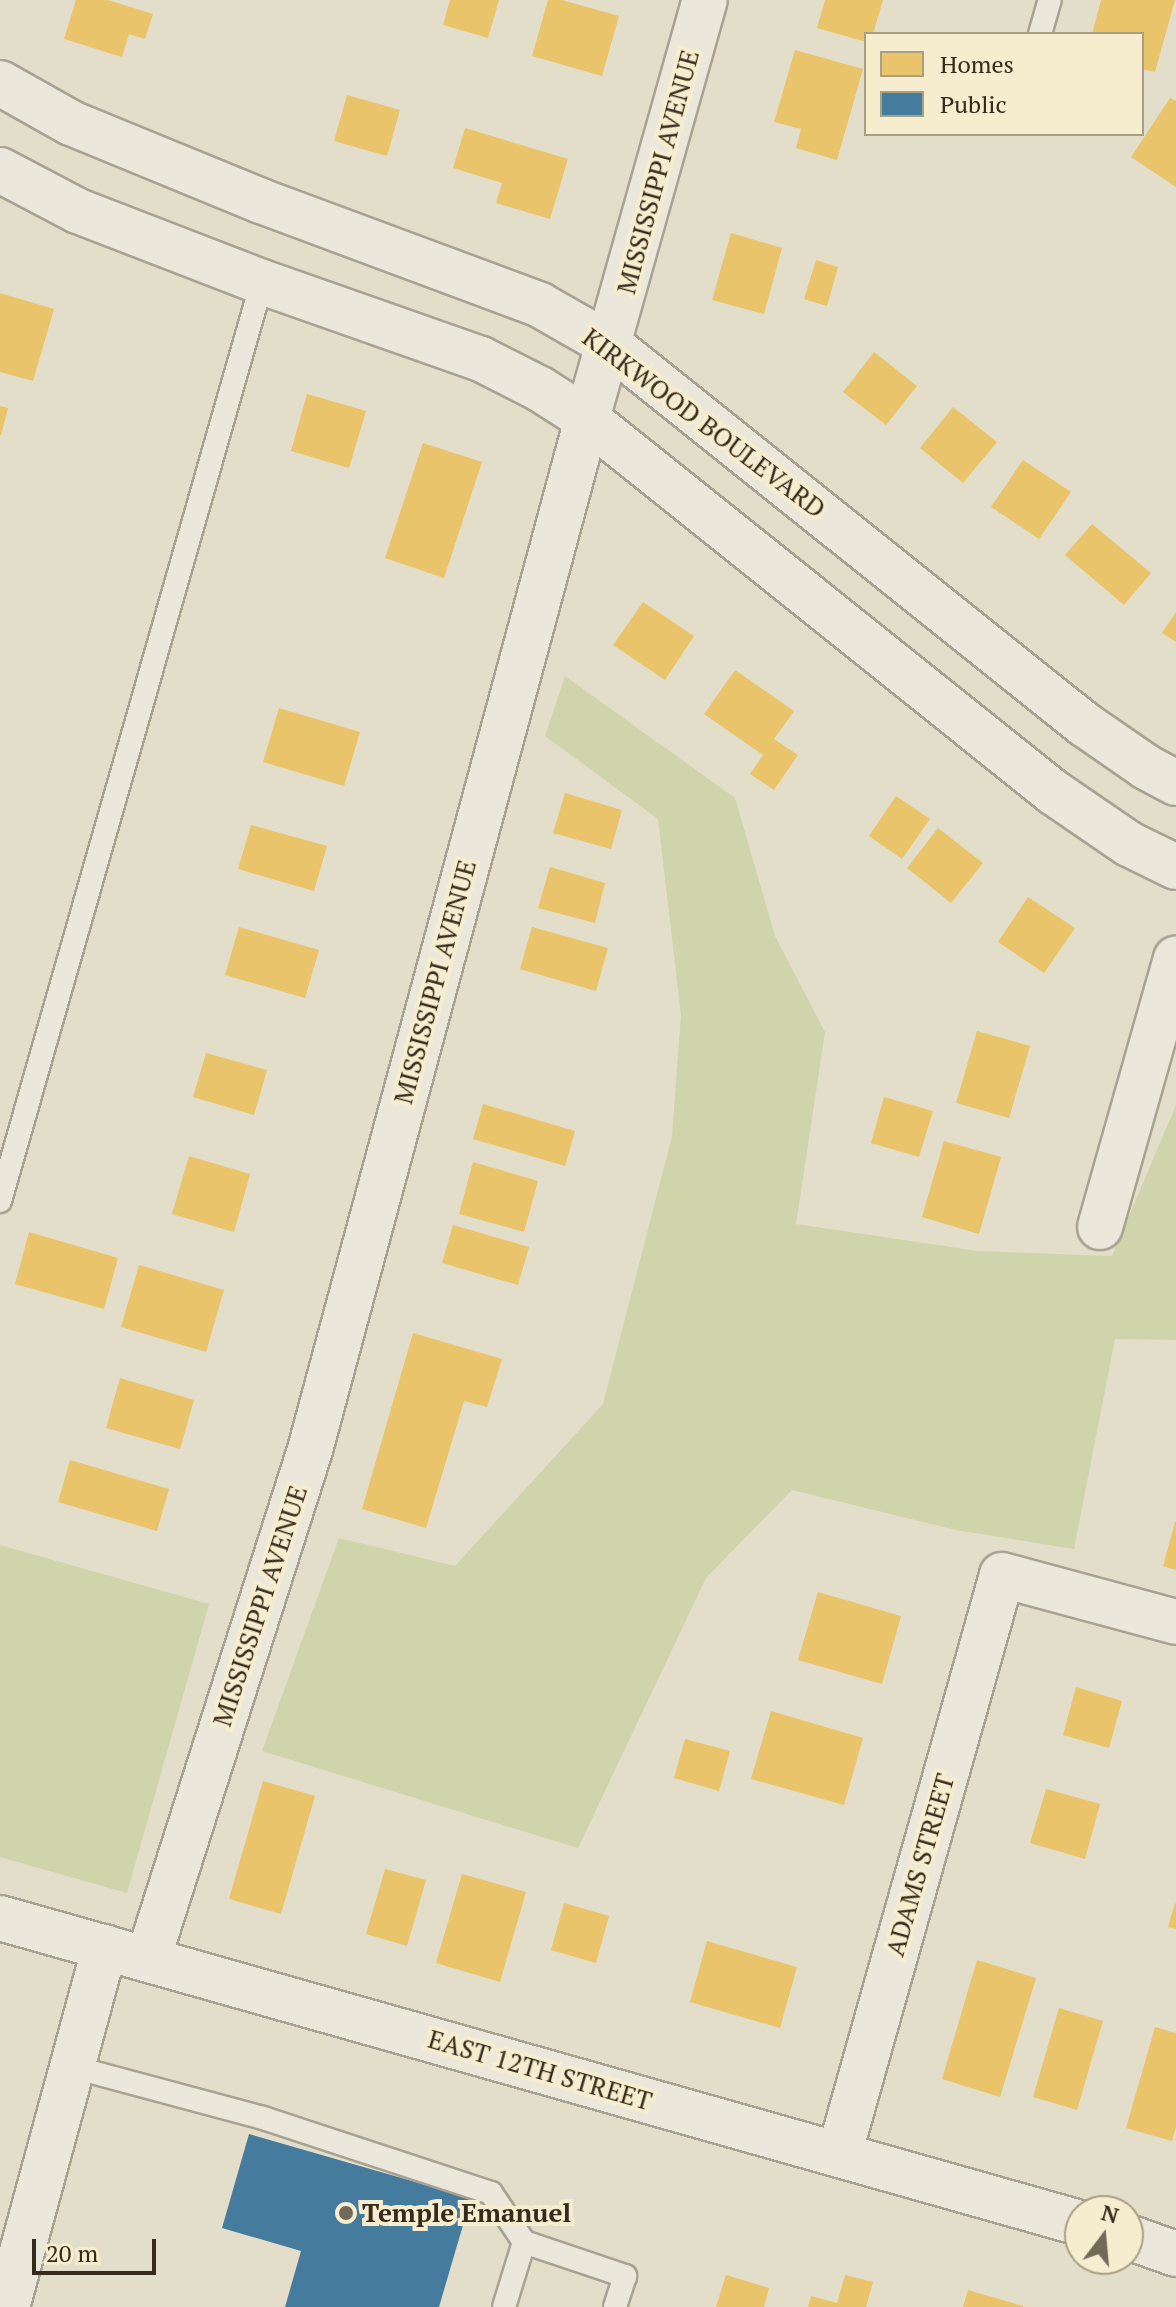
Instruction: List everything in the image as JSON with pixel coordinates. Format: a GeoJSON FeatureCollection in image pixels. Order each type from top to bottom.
{"type":"FeatureCollection","features":[{"type":"Feature","properties":{"kind":"street","name":"MISSISSIPPI AVENUE"},"geometry":{"type":"LineString","coordinates":[[148,1959],[310,1450],[587,419],[705,0]]}},
{"type":"Feature","properties":{"kind":"street","name":"KIRKWOOD BOULEVARD"},"geometry":{"type":"LineString","coordinates":[[0,83],[71,123],[261,201],[540,305],[610,345],[1084,724],[1146,767],[1176,783]]}},
{"type":"Feature","properties":{"kind":"street"},"geometry":{"type":"LineString","coordinates":[[0,170],[78,211],[262,282],[481,359],[587,419],[1053,792],[1129,844],[1176,867]]}},
{"type":"Feature","properties":{"kind":"street"},"geometry":{"type":"LineString","coordinates":[[1100,1227],[1176,959]]}},
{"type":"Feature","properties":{"kind":"street","name":"ADAMS STREET"},"geometry":{"type":"LineString","coordinates":[[839,2155],[1002,1575],[1176,1622]]}},
{"type":"Feature","properties":{"kind":"street","name":"EAST 12TH STREET"},"geometry":{"type":"LineString","coordinates":[[0,1918],[1064,2218]]}},
{"type":"Feature","properties":{"kind":"street"},"geometry":{"type":"LineString","coordinates":[[6,2300],[105,1947]]}},
{"type":"Feature","properties":{"kind":"street"},"geometry":{"type":"LineString","coordinates":[[1144,2243],[1176,2254]]}},
{"type":"Feature","properties":{"kind":"lane"},"geometry":{"type":"LineString","coordinates":[[1041,32],[1050,0]]}},
{"type":"Feature","properties":{"kind":"lane"},"geometry":{"type":"LineString","coordinates":[[0,1201],[262,282]]}},
{"type":"Feature","properties":{"kind":"lane"},"geometry":{"type":"LineString","coordinates":[[73,2067],[263,2118],[491,2193],[524,2242],[625,2276],[615,2307]]}},
{"type":"Feature","properties":{"kind":"lane"},"geometry":{"type":"LineString","coordinates":[[504,2307],[524,2242]]}},
{"type":"Feature","properties":{"kind":"green space"},"geometry":{"type":"Polygon","coordinates":[[[565,676],[735,798],[775,936],[825,1032],[796,1224],[978,1251],[1112,1256],[1176,1105],[1176,1340],[1115,1339],[1074,1549],[956,1530],[792,1490],[706,1578],[578,1848],[262,1751],[339,1538],[455,1566],[603,1404],[672,1136],[681,1015],[658,819],[545,736],[565,676]]]}},
{"type":"Feature","properties":{"kind":"green space"},"geometry":{"type":"Polygon","coordinates":[[[0,1545],[209,1604],[127,1893],[0,1857],[0,1545]]]}},
{"type":"Feature","properties":{"kind":"building: Homes"},"geometry":{"type":"Polygon","coordinates":[[[76,0],[108,0],[153,14],[145,39],[129,34],[122,57],[64,39],[76,0]]]}},
{"type":"Feature","properties":{"kind":"building: Homes"},"geometry":{"type":"Polygon","coordinates":[[[450,0],[499,0],[488,38],[443,25],[450,0]]]}},
{"type":"Feature","properties":{"kind":"building: Homes"},"geometry":{"type":"Polygon","coordinates":[[[548,0],[562,0],[619,16],[602,76],[532,56],[548,0]]]}},
{"type":"Feature","properties":{"kind":"building: Homes"},"geometry":{"type":"Polygon","coordinates":[[[825,0],[883,0],[874,32],[864,32],[864,41],[817,28],[825,0]]]}},
{"type":"Feature","properties":{"kind":"building: Homes"},"geometry":{"type":"Polygon","coordinates":[[[1101,0],[1175,0],[1155,72],[1144,69],[1144,32],[1093,32],[1101,0]]]}},
{"type":"Feature","properties":{"kind":"building: Homes"},"geometry":{"type":"Polygon","coordinates":[[[795,50],[863,69],[837,160],[796,148],[801,129],[774,122],[795,50]]]}},
{"type":"Feature","properties":{"kind":"building: Homes"},"geometry":{"type":"Polygon","coordinates":[[[347,95],[400,110],[387,156],[334,141],[347,95]]]}},
{"type":"Feature","properties":{"kind":"building: Homes"},"geometry":{"type":"Polygon","coordinates":[[[1170,98],[1176,101],[1176,187],[1131,157],[1170,98]]]}},
{"type":"Feature","properties":{"kind":"building: Homes"},"geometry":{"type":"Polygon","coordinates":[[[465,128],[568,159],[550,219],[496,203],[502,183],[453,168],[465,128]]]}},
{"type":"Feature","properties":{"kind":"building: Homes"},"geometry":{"type":"Polygon","coordinates":[[[731,233],[782,248],[764,314],[712,300],[731,233]]]}},
{"type":"Feature","properties":{"kind":"building: Homes"},"geometry":{"type":"Polygon","coordinates":[[[816,260],[838,267],[827,306],[804,299],[816,260]]]}},
{"type":"Feature","properties":{"kind":"building: Homes"},"geometry":{"type":"Polygon","coordinates":[[[0,293],[54,309],[33,381],[0,372],[0,293]]]}},
{"type":"Feature","properties":{"kind":"building: Homes"},"geometry":{"type":"Polygon","coordinates":[[[874,352],[917,386],[886,425],[843,392],[874,352]]]}},
{"type":"Feature","properties":{"kind":"building: Homes"},"geometry":{"type":"Polygon","coordinates":[[[307,394],[366,411],[349,468],[291,451],[307,394]]]}},
{"type":"Feature","properties":{"kind":"building: Homes"},"geometry":{"type":"Polygon","coordinates":[[[0,406],[8,408],[1,435],[0,435],[0,406]]]}},
{"type":"Feature","properties":{"kind":"building: Homes"},"geometry":{"type":"Polygon","coordinates":[[[953,407],[997,442],[963,483],[920,448],[953,407]]]}},
{"type":"Feature","properties":{"kind":"building: Homes"},"geometry":{"type":"Polygon","coordinates":[[[423,443],[482,462],[444,578],[385,558],[423,443]]]}},
{"type":"Feature","properties":{"kind":"building: Homes"},"geometry":{"type":"Polygon","coordinates":[[[1023,460],[1071,492],[1039,539],[991,507],[1023,460]]]}},
{"type":"Feature","properties":{"kind":"building: Homes"},"geometry":{"type":"Polygon","coordinates":[[[1092,524],[1151,573],[1124,605],[1065,555],[1092,524]]]}},
{"type":"Feature","properties":{"kind":"building: Homes"},"geometry":{"type":"Polygon","coordinates":[[[643,602],[694,636],[665,680],[613,645],[643,602]]]}},
{"type":"Feature","properties":{"kind":"building: Homes"},"geometry":{"type":"Polygon","coordinates":[[[1176,612],[1176,642],[1162,633],[1176,612]]]}},
{"type":"Feature","properties":{"kind":"building: Homes"},"geometry":{"type":"Polygon","coordinates":[[[735,670],[794,711],[774,739],[798,755],[774,790],[750,774],[763,755],[704,714],[735,670]]]}},
{"type":"Feature","properties":{"kind":"building: Homes"},"geometry":{"type":"Polygon","coordinates":[[[279,708],[360,732],[344,786],[263,762],[279,708]]]}},
{"type":"Feature","properties":{"kind":"building: Homes"},"geometry":{"type":"Polygon","coordinates":[[[565,793],[622,810],[611,849],[553,833],[565,793]]]}},
{"type":"Feature","properties":{"kind":"building: Homes"},"geometry":{"type":"Polygon","coordinates":[[[896,796],[930,819],[902,859],[869,836],[896,796]]]}},
{"type":"Feature","properties":{"kind":"building: Homes"},"geometry":{"type":"Polygon","coordinates":[[[251,825],[327,846],[314,891],[238,869],[251,825]]]}},
{"type":"Feature","properties":{"kind":"building: Homes"},"geometry":{"type":"Polygon","coordinates":[[[938,828],[983,863],[951,903],[907,868],[938,828]]]}},
{"type":"Feature","properties":{"kind":"building: Homes"},"geometry":{"type":"Polygon","coordinates":[[[550,867],[605,883],[595,923],[538,908],[550,867]]]}},
{"type":"Feature","properties":{"kind":"building: Homes"},"geometry":{"type":"Polygon","coordinates":[[[1028,897],[1075,928],[1044,973],[998,942],[1028,897]]]}},
{"type":"Feature","properties":{"kind":"building: Homes"},"geometry":{"type":"Polygon","coordinates":[[[239,927],[319,950],[305,998],[225,975],[239,927]]]}},
{"type":"Feature","properties":{"kind":"building: Homes"},"geometry":{"type":"Polygon","coordinates":[[[532,927],[608,948],[596,991],[520,969],[532,927]]]}},
{"type":"Feature","properties":{"kind":"building: Homes"},"geometry":{"type":"Polygon","coordinates":[[[977,1031],[1030,1046],[1009,1118],[956,1103],[977,1031]]]}},
{"type":"Feature","properties":{"kind":"building: Homes"},"geometry":{"type":"Polygon","coordinates":[[[206,1053],[267,1070],[254,1115],[193,1097],[206,1053]]]}},
{"type":"Feature","properties":{"kind":"building: Homes"},"geometry":{"type":"Polygon","coordinates":[[[884,1097],[933,1111],[919,1157],[871,1143],[884,1097]]]}},
{"type":"Feature","properties":{"kind":"building: Homes"},"geometry":{"type":"Polygon","coordinates":[[[483,1104],[575,1131],[565,1166],[473,1139],[483,1104]]]}},
{"type":"Feature","properties":{"kind":"building: Homes"},"geometry":{"type":"Polygon","coordinates":[[[944,1141],[1001,1157],[979,1234],[922,1217],[944,1141]]]}},
{"type":"Feature","properties":{"kind":"building: Homes"},"geometry":{"type":"Polygon","coordinates":[[[189,1156],[250,1174],[234,1232],[172,1214],[189,1156]]]}},
{"type":"Feature","properties":{"kind":"building: Homes"},"geometry":{"type":"Polygon","coordinates":[[[473,1162],[538,1181],[524,1232],[459,1214],[473,1162]]]}},
{"type":"Feature","properties":{"kind":"building: Homes"},"geometry":{"type":"Polygon","coordinates":[[[453,1225],[529,1247],[518,1285],[442,1263],[453,1225]]]}},
{"type":"Feature","properties":{"kind":"building: Homes"},"geometry":{"type":"Polygon","coordinates":[[[29,1232],[118,1258],[104,1309],[15,1284],[29,1232]]]}},
{"type":"Feature","properties":{"kind":"building: Homes"},"geometry":{"type":"Polygon","coordinates":[[[139,1265],[224,1290],[206,1352],[121,1327],[139,1265]]]}},
{"type":"Feature","properties":{"kind":"building: Homes"},"geometry":{"type":"Polygon","coordinates":[[[413,1333],[502,1359],[487,1407],[464,1401],[426,1528],[362,1509],[413,1333]]]}},
{"type":"Feature","properties":{"kind":"building: Homes"},"geometry":{"type":"Polygon","coordinates":[[[120,1378],[194,1400],[180,1449],[106,1428],[120,1378]]]}},
{"type":"Feature","properties":{"kind":"building: Homes"},"geometry":{"type":"Polygon","coordinates":[[[70,1460],[169,1489],[157,1531],[58,1502],[70,1460]]]}},
{"type":"Feature","properties":{"kind":"building: Homes"},"geometry":{"type":"Polygon","coordinates":[[[1176,1522],[1176,1570],[1163,1566],[1176,1522]]]}},
{"type":"Feature","properties":{"kind":"building: Homes"},"geometry":{"type":"Polygon","coordinates":[[[818,1592],[901,1616],[882,1684],[798,1660],[818,1592]]]}},
{"type":"Feature","properties":{"kind":"building: Homes"},"geometry":{"type":"Polygon","coordinates":[[[1076,1687],[1122,1701],[1109,1748],[1063,1735],[1076,1687]]]}},
{"type":"Feature","properties":{"kind":"building: Homes"},"geometry":{"type":"Polygon","coordinates":[[[771,1711],[863,1738],[844,1805],[751,1779],[771,1711]]]}},
{"type":"Feature","properties":{"kind":"building: Homes"},"geometry":{"type":"Polygon","coordinates":[[[685,1739],[730,1751],[719,1791],[674,1778],[685,1739]]]}},
{"type":"Feature","properties":{"kind":"building: Homes"},"geometry":{"type":"Polygon","coordinates":[[[263,1781],[315,1796],[281,1914],[229,1899],[263,1781]]]}},
{"type":"Feature","properties":{"kind":"building: Homes"},"geometry":{"type":"Polygon","coordinates":[[[1046,1789],[1100,1804],[1085,1859],[1030,1843],[1046,1789]]]}},
{"type":"Feature","properties":{"kind":"building: Homes"},"geometry":{"type":"Polygon","coordinates":[[[385,1869],[426,1880],[407,1946],[366,1934],[385,1869]]]}},
{"type":"Feature","properties":{"kind":"building: Homes"},"geometry":{"type":"Polygon","coordinates":[[[462,1874],[526,1892],[500,1982],[436,1963],[462,1874]]]}},
{"type":"Feature","properties":{"kind":"building: Homes"},"geometry":{"type":"Polygon","coordinates":[[[564,1903],[609,1916],[596,1963],[551,1950],[564,1903]]]}},
{"type":"Feature","properties":{"kind":"building: Homes"},"geometry":{"type":"Polygon","coordinates":[[[1176,1904],[1176,1929],[1168,1927],[1176,1904]]]}},
{"type":"Feature","properties":{"kind":"building: Homes"},"geometry":{"type":"Polygon","coordinates":[[[707,1941],[797,1967],[780,2028],[690,2002],[707,1941]]]}},
{"type":"Feature","properties":{"kind":"building: Homes"},"geometry":{"type":"Polygon","coordinates":[[[977,1960],[1036,1978],[1000,2097],[942,2079],[977,1960]]]}},
{"type":"Feature","properties":{"kind":"building: Homes"},"geometry":{"type":"Polygon","coordinates":[[[1059,2008],[1103,2021],[1077,2110],[1033,2097],[1059,2008]]]}},
{"type":"Feature","properties":{"kind":"building: Homes"},"geometry":{"type":"Polygon","coordinates":[[[1155,2027],[1176,2033],[1176,2127],[1172,2141],[1126,2128],[1155,2027]]]}},
{"type":"Feature","properties":{"kind":"building: Homes"},"geometry":{"type":"Polygon","coordinates":[[[726,2275],[769,2288],[764,2307],[716,2307],[726,2275]]]}},
{"type":"Feature","properties":{"kind":"building: Homes"},"geometry":{"type":"Polygon","coordinates":[[[845,2275],[873,2282],[866,2307],[808,2307],[811,2296],[837,2303],[845,2275]]]}},
{"type":"Feature","properties":{"kind":"building: Homes"},"geometry":{"type":"Polygon","coordinates":[[[968,2290],[1023,2306],[1023,2307],[963,2307],[968,2290]]]}},
{"type":"Feature","properties":{"kind":"building: Public","name":"Temple Emanuel"},"geometry":{"type":"Polygon","coordinates":[[[249,2134],[471,2198],[439,2307],[285,2307],[301,2251],[222,2228],[249,2134]]]}},
{"type":"Feature","properties":{"kind":"place","name":"Temple Emanuel"},"geometry":{"type":"Point","coordinates":[346,2213]}}]}
